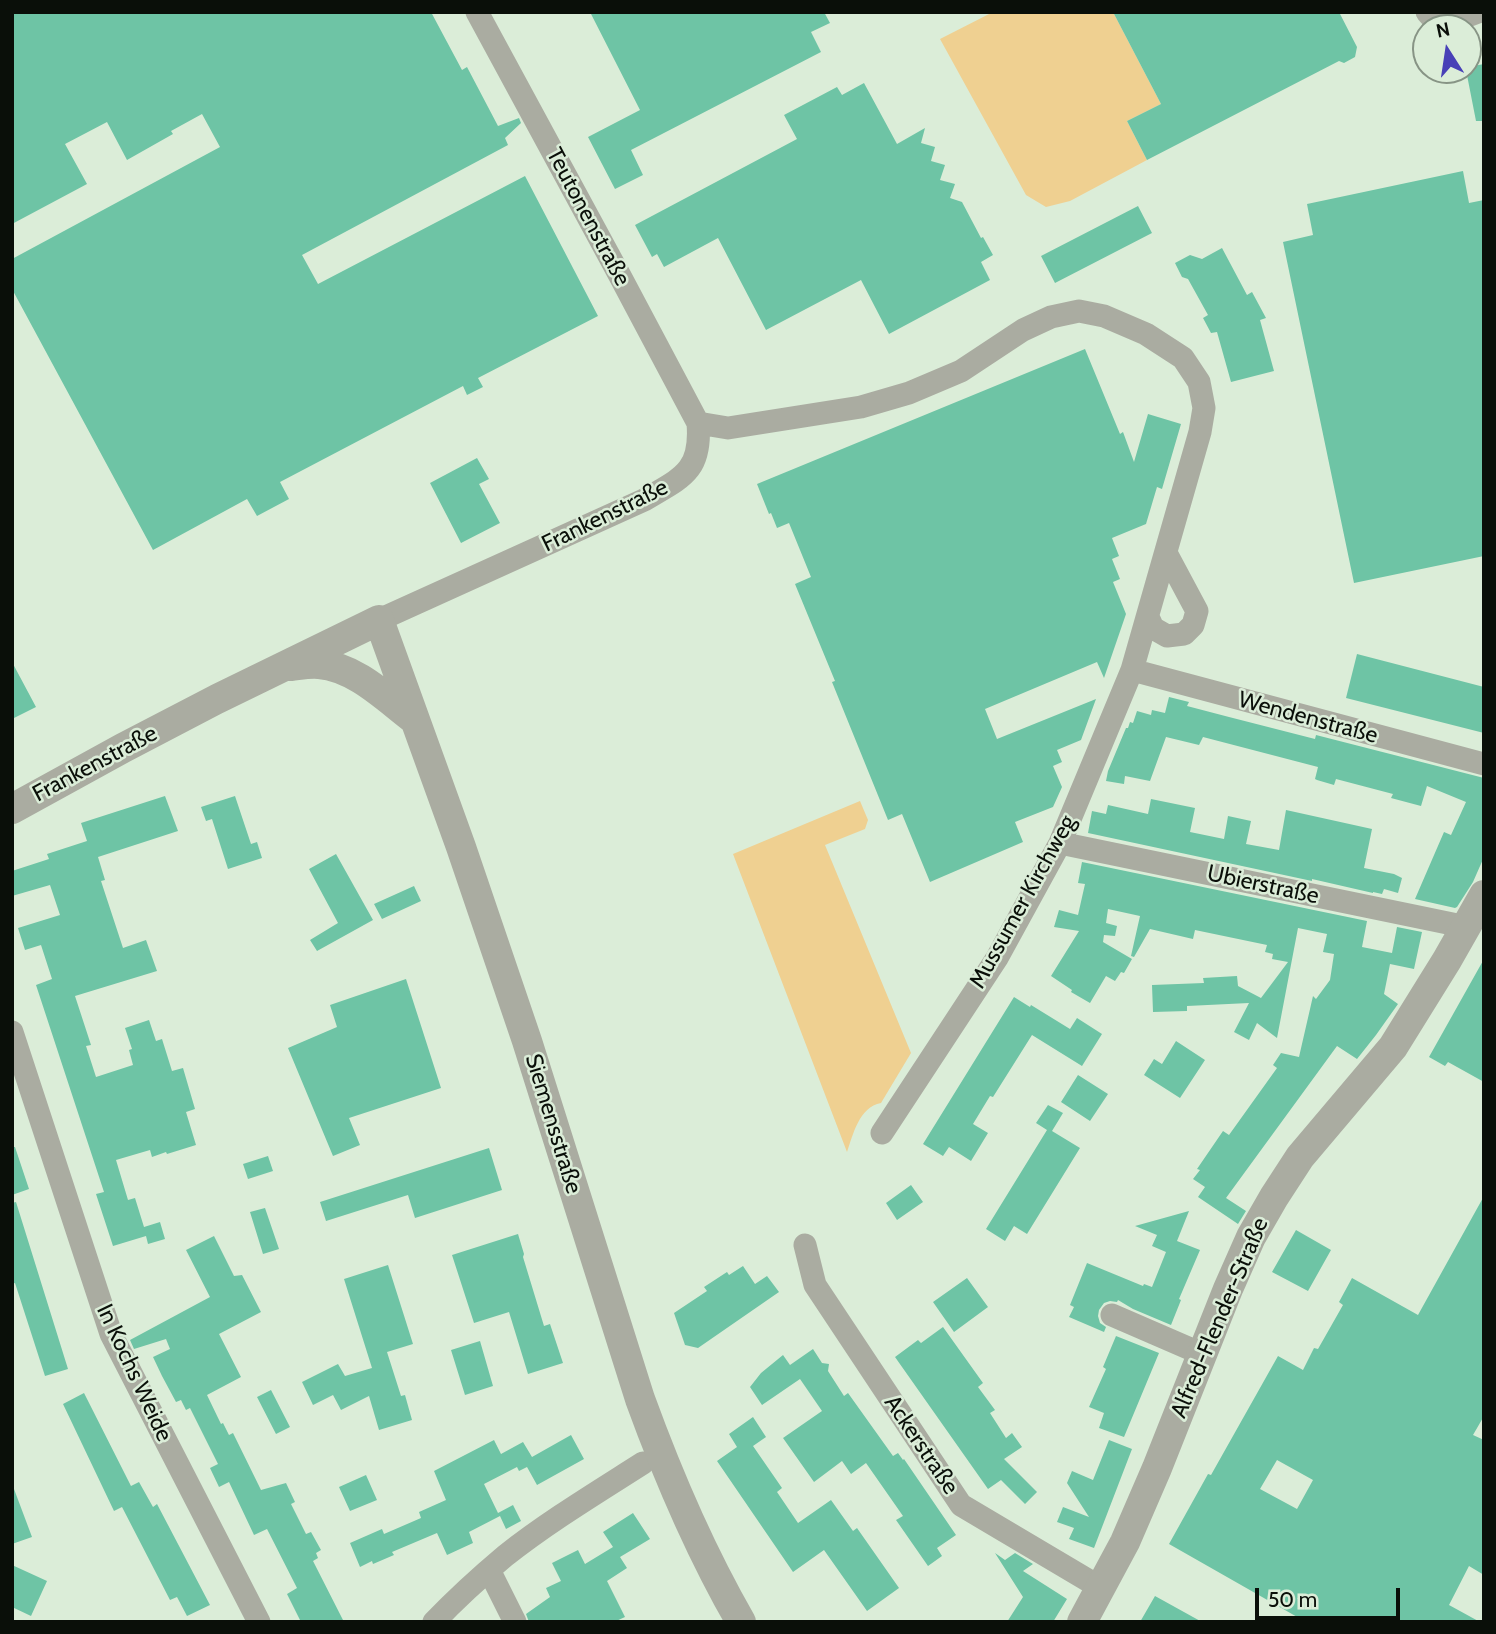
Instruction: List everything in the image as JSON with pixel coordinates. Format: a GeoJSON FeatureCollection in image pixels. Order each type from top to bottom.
{"type":"FeatureCollection","features":[{"type":"Feature","properties":{"kind":"street","name":"Teutonenstraße"},"geometry":{"type":"LineString","coordinates":[[477,12],[698,423]]}},
{"type":"Feature","properties":{"kind":"street"},"geometry":{"type":"LineString","coordinates":[[1427,12],[1435,21],[1446,23],[1478,12]]}},
{"type":"Feature","properties":{"kind":"street"},"geometry":{"type":"LineString","coordinates":[[698,423],[728,428],[861,407],[909,393],[961,371],[1023,330],[1051,317],[1079,311],[1104,316],[1146,334],[1183,358],[1199,382],[1203,408],[1200,432],[1148,617],[1153,628],[1167,636],[1184,634],[1193,625],[1197,611],[1166,553]]}},
{"type":"Feature","properties":{"kind":"street","name":"Frankenstraße"},"geometry":{"type":"LineString","coordinates":[[12,809],[123,748],[379,620],[644,500],[680,479],[691,467],[699,442],[698,423]]}},
{"type":"Feature","properties":{"kind":"street","name":"Mussumer Kirchweg"},"geometry":{"type":"LineString","coordinates":[[882,1133],[997,958],[1060,843],[1132,670],[1148,617]]}},
{"type":"Feature","properties":{"kind":"street","name":"Siemensstraße"},"geometry":{"type":"LineString","coordinates":[[379,620],[527,1041],[643,1409],[696,1538],[741,1622]]}},
{"type":"Feature","properties":{"kind":"street"},"geometry":{"type":"LineString","coordinates":[[284,667],[318,664],[357,676],[415,720]]}},
{"type":"Feature","properties":{"kind":"street","name":"Wendenstraße"},"geometry":{"type":"LineString","coordinates":[[1132,670],[1484,764]]}},
{"type":"Feature","properties":{"kind":"street","name":"Ubierstraße"},"geometry":{"type":"LineString","coordinates":[[1060,843],[1467,927]]}},
{"type":"Feature","properties":{"kind":"street","name":"Alfred-Flender-Straße"},"geometry":{"type":"LineString","coordinates":[[1083,1622],[1130,1530],[1251,1237],[1300,1157],[1394,1047],[1484,895]]}},
{"type":"Feature","properties":{"kind":"street","name":"In Kochs Weide"},"geometry":{"type":"LineString","coordinates":[[12,1032],[111,1334],[260,1622]]}},
{"type":"Feature","properties":{"kind":"street","name":"Ackerstraße"},"geometry":{"type":"LineString","coordinates":[[805,1245],[815,1285],[961,1505],[1101,1588]]}},
{"type":"Feature","properties":{"kind":"street"},"geometry":{"type":"LineString","coordinates":[[1112,1315],[1202,1354]]}},
{"type":"Feature","properties":{"kind":"street"},"geometry":{"type":"LineString","coordinates":[[434,1622],[506,1556],[581,1502],[643,1463]]}},
{"type":"Feature","properties":{"kind":"street"},"geometry":{"type":"LineString","coordinates":[[489,1570],[515,1622]]}},
{"type":"Feature","properties":{"kind":"shaded area"},"geometry":{"type":"Polygon","coordinates":[[[993,12],[1113,12],[1161,104],[1127,121],[1147,160],[1070,201],[1046,207],[1026,195],[940,39],[993,12]]]}},
{"type":"Feature","properties":{"kind":"shaded area"},"geometry":{"type":"Polygon","coordinates":[[[860,801],[868,820],[865,829],[825,845],[911,1053],[881,1103],[867,1110],[862,1116],[847,1152],[733,854],[860,801]]]}},
{"type":"Feature","properties":{"kind":"building"},"geometry":{"type":"Polygon","coordinates":[[[12,12],[431,12],[462,70],[467,67],[498,126],[519,118],[521,123],[505,138],[508,145],[302,255],[318,284],[525,176],[598,316],[478,378],[483,387],[467,395],[463,386],[280,482],[289,499],[257,516],[247,499],[153,550],[12,289],[12,259],[220,147],[202,114],[127,160],[107,122],[65,144],[87,184],[12,224],[12,12]]]}},
{"type":"Feature","properties":{"kind":"building"},"geometry":{"type":"Polygon","coordinates":[[[590,12],[824,12],[830,23],[811,32],[821,52],[631,150],[643,175],[615,189],[588,137],[640,110],[590,12]]]}},
{"type":"Feature","properties":{"kind":"building"},"geometry":{"type":"Polygon","coordinates":[[[1113,12],[1339,12],[1357,47],[1355,57],[1344,63],[1339,61],[1147,160],[1127,121],[1161,104],[1113,12]]]}},
{"type":"Feature","properties":{"kind":"building"},"geometry":{"type":"Polygon","coordinates":[[[1482,64],[1484,121],[1476,121],[1469,84],[1482,84],[1482,64]]]}},
{"type":"Feature","properties":{"kind":"building"},"geometry":{"type":"Polygon","coordinates":[[[864,83],[897,144],[925,128],[921,143],[935,147],[931,161],[945,165],[940,180],[955,184],[950,198],[962,202],[993,255],[981,262],[990,280],[889,334],[861,280],[766,330],[718,238],[664,267],[657,254],[652,257],[635,225],[797,139],[784,115],[837,87],[842,95],[864,83]]]}},
{"type":"Feature","properties":{"kind":"building"},"geometry":{"type":"Polygon","coordinates":[[[1463,171],[1469,203],[1484,200],[1484,556],[1354,583],[1283,242],[1313,235],[1307,204],[1463,171]]]}},
{"type":"Feature","properties":{"kind":"building"},"geometry":{"type":"Polygon","coordinates":[[[1138,206],[1152,233],[1055,283],[1041,256],[1138,206]]]}},
{"type":"Feature","properties":{"kind":"building"},"geometry":{"type":"Polygon","coordinates":[[[1222,248],[1247,295],[1252,292],[1266,318],[1260,320],[1274,371],[1231,382],[1217,332],[1211,333],[1203,318],[1208,315],[1188,279],[1182,277],[1175,263],[1190,255],[1202,259],[1222,248]]]}},
{"type":"Feature","properties":{"kind":"building"},"geometry":{"type":"Polygon","coordinates":[[[1085,349],[1134,462],[1148,414],[1181,424],[1162,489],[1157,487],[1146,524],[1112,538],[1119,556],[1112,559],[1120,579],[1113,582],[1126,614],[1104,678],[1097,662],[985,709],[997,739],[1096,699],[1081,740],[1057,750],[1062,762],[1053,766],[1062,787],[1053,807],[1015,822],[1023,842],[930,882],[902,814],[888,820],[795,584],[811,577],[789,523],[777,528],[757,484],[1085,349]]]}},
{"type":"Feature","properties":{"kind":"building"},"geometry":{"type":"Polygon","coordinates":[[[477,458],[489,479],[479,484],[500,523],[461,543],[430,483],[477,458]]]}},
{"type":"Feature","properties":{"kind":"building"},"geometry":{"type":"Polygon","coordinates":[[[1357,654],[1484,687],[1484,733],[1346,698],[1357,654]]]}},
{"type":"Feature","properties":{"kind":"building"},"geometry":{"type":"Polygon","coordinates":[[[12,662],[36,707],[12,719],[12,662]]]}},
{"type":"Feature","properties":{"kind":"building"},"geometry":{"type":"Polygon","coordinates":[[[1169,697],[1189,702],[1187,706],[1229,717],[1315,739],[1316,735],[1484,778],[1484,857],[1473,882],[1457,907],[1415,899],[1444,832],[1451,835],[1466,802],[1427,786],[1421,806],[1391,798],[1393,794],[1336,779],[1334,785],[1317,780],[1318,767],[1203,737],[1199,745],[1166,737],[1150,781],[1125,776],[1124,784],[1106,781],[1126,728],[1130,722],[1133,723],[1137,711],[1151,715],[1152,710],[1165,713],[1169,697]]]}},
{"type":"Feature","properties":{"kind":"building"},"geometry":{"type":"Polygon","coordinates":[[[165,796],[178,831],[98,857],[105,880],[101,881],[123,948],[146,940],[157,971],[75,996],[91,1045],[86,1046],[96,1077],[133,1065],[129,1050],[132,1049],[125,1028],[149,1020],[156,1041],[162,1039],[172,1071],[183,1068],[195,1109],[186,1112],[196,1145],[152,1157],[150,1150],[116,1160],[128,1200],[135,1198],[144,1227],[160,1222],[165,1239],[148,1244],[146,1236],[113,1246],[96,1194],[104,1192],[36,985],[52,979],[41,945],[25,950],[18,928],[60,915],[50,885],[12,896],[12,871],[49,859],[47,854],[87,841],[81,823],[165,796]]]}},
{"type":"Feature","properties":{"kind":"building"},"geometry":{"type":"Polygon","coordinates":[[[235,796],[251,844],[257,842],[262,858],[228,869],[212,819],[206,821],[201,807],[235,796]]]}},
{"type":"Feature","properties":{"kind":"building"},"geometry":{"type":"Polygon","coordinates":[[[1151,799],[1195,808],[1190,832],[1224,839],[1228,816],[1251,821],[1246,844],[1279,850],[1286,810],[1372,829],[1364,868],[1402,878],[1398,893],[1384,889],[1382,894],[1373,893],[1088,833],[1092,811],[1106,814],[1108,805],[1148,814],[1151,799]]]}},
{"type":"Feature","properties":{"kind":"building"},"geometry":{"type":"Polygon","coordinates":[[[336,854],[373,920],[317,951],[310,940],[338,923],[309,869],[336,854]]]}},
{"type":"Feature","properties":{"kind":"building"},"geometry":{"type":"Polygon","coordinates":[[[1082,862],[1367,921],[1362,947],[1392,953],[1397,927],[1422,932],[1414,969],[1390,964],[1384,994],[1398,1004],[1376,1035],[1357,1059],[1337,1046],[1226,1198],[1246,1211],[1238,1224],[1198,1197],[1205,1187],[1193,1179],[1223,1131],[1229,1135],[1277,1068],[1273,1065],[1281,1053],[1299,1057],[1313,996],[1316,999],[1330,980],[1334,954],[1323,952],[1327,934],[1298,928],[1277,1038],[1257,1023],[1249,1040],[1234,1032],[1249,1003],[1187,1006],[1187,1011],[1153,1012],[1152,985],[1204,983],[1203,978],[1237,976],[1238,986],[1261,998],[1288,962],[1272,959],[1273,954],[1265,952],[1267,945],[1195,930],[1193,939],[1150,929],[1134,957],[1131,956],[1140,916],[1108,909],[1106,923],[1117,926],[1115,936],[1104,935],[1103,942],[1132,959],[1124,973],[1121,972],[1115,981],[1106,976],[1090,1003],[1051,976],[1079,931],[1054,927],[1059,910],[1078,915],[1085,884],[1078,883],[1082,862]]]}},
{"type":"Feature","properties":{"kind":"building"},"geometry":{"type":"Polygon","coordinates":[[[414,886],[421,901],[382,919],[374,904],[414,886]]]}},
{"type":"Feature","properties":{"kind":"building"},"geometry":{"type":"Polygon","coordinates":[[[1484,959],[1484,1082],[1448,1062],[1445,1066],[1429,1057],[1484,959]]]}},
{"type":"Feature","properties":{"kind":"building"},"geometry":{"type":"Polygon","coordinates":[[[406,979],[441,1088],[349,1118],[360,1145],[333,1156],[288,1048],[337,1027],[330,1005],[406,979]]]}},
{"type":"Feature","properties":{"kind":"building"},"geometry":{"type":"Polygon","coordinates":[[[1014,997],[1070,1029],[1077,1018],[1102,1034],[1082,1066],[1032,1035],[973,1124],[988,1133],[971,1161],[949,1147],[943,1156],[923,1144],[1014,997]]]}},
{"type":"Feature","properties":{"kind":"building"},"geometry":{"type":"Polygon","coordinates":[[[1176,1041],[1205,1060],[1180,1098],[1144,1075],[1154,1059],[1162,1064],[1176,1041]]]}},
{"type":"Feature","properties":{"kind":"building"},"geometry":{"type":"Polygon","coordinates":[[[1078,1075],[1108,1094],[1090,1121],[1061,1102],[1078,1075]]]}},
{"type":"Feature","properties":{"kind":"building"},"geometry":{"type":"Polygon","coordinates":[[[1048,1105],[1063,1113],[1052,1131],[1080,1148],[1027,1234],[1014,1226],[1005,1241],[986,1229],[1047,1130],[1036,1123],[1048,1105]]]}},
{"type":"Feature","properties":{"kind":"building"},"geometry":{"type":"Polygon","coordinates":[[[12,1147],[15,1147],[29,1189],[12,1195],[12,1147]]]}},
{"type":"Feature","properties":{"kind":"building"},"geometry":{"type":"Polygon","coordinates":[[[489,1148],[502,1190],[415,1218],[408,1195],[326,1221],[320,1202],[489,1148]]]}},
{"type":"Feature","properties":{"kind":"building"},"geometry":{"type":"Polygon","coordinates":[[[268,1156],[273,1171],[248,1179],[243,1164],[268,1156]]]}},
{"type":"Feature","properties":{"kind":"building"},"geometry":{"type":"Polygon","coordinates":[[[911,1185],[923,1202],[897,1220],[886,1203],[911,1185]]]}},
{"type":"Feature","properties":{"kind":"building"},"geometry":{"type":"Polygon","coordinates":[[[1484,1196],[1484,1416],[1473,1435],[1484,1440],[1484,1575],[1469,1566],[1449,1605],[1480,1622],[1306,1622],[1169,1544],[1278,1356],[1303,1370],[1314,1348],[1318,1349],[1343,1305],[1339,1302],[1352,1278],[1418,1315],[1484,1196]],[[1277,1460],[1260,1489],[1297,1509],[1313,1480],[1277,1460]]]}},
{"type":"Feature","properties":{"kind":"building"},"geometry":{"type":"Polygon","coordinates":[[[16,1202],[68,1369],[45,1376],[15,1283],[12,1284],[12,1203],[16,1202]]]}},
{"type":"Feature","properties":{"kind":"building"},"geometry":{"type":"Polygon","coordinates":[[[265,1208],[279,1249],[263,1254],[250,1212],[265,1208]]]}},
{"type":"Feature","properties":{"kind":"building"},"geometry":{"type":"Polygon","coordinates":[[[1189,1211],[1177,1241],[1200,1250],[1171,1325],[1118,1300],[1104,1303],[1099,1310],[1100,1323],[1106,1327],[1104,1332],[1069,1317],[1074,1307],[1070,1305],[1087,1263],[1143,1286],[1152,1287],[1166,1252],[1152,1246],[1157,1235],[1135,1226],[1189,1211]]]}},
{"type":"Feature","properties":{"kind":"building"},"geometry":{"type":"Polygon","coordinates":[[[1296,1230],[1331,1250],[1308,1291],[1272,1272],[1296,1230]]]}},
{"type":"Feature","properties":{"kind":"building"},"geometry":{"type":"Polygon","coordinates":[[[518,1234],[544,1326],[550,1324],[563,1363],[528,1374],[509,1312],[474,1323],[452,1255],[518,1234]]]}},
{"type":"Feature","properties":{"kind":"building"},"geometry":{"type":"Polygon","coordinates":[[[214,1236],[234,1276],[242,1275],[261,1312],[219,1334],[241,1377],[207,1395],[221,1424],[223,1423],[229,1435],[233,1433],[261,1490],[286,1483],[295,1502],[291,1504],[306,1534],[311,1532],[321,1550],[316,1553],[318,1558],[313,1561],[344,1622],[301,1622],[287,1594],[297,1588],[267,1529],[254,1535],[229,1482],[219,1487],[210,1468],[218,1464],[190,1408],[186,1410],[181,1400],[176,1402],[162,1376],[153,1357],[170,1349],[166,1339],[134,1349],[130,1340],[210,1297],[186,1250],[214,1236]]]}},
{"type":"Feature","properties":{"kind":"building"},"geometry":{"type":"Polygon","coordinates":[[[388,1265],[413,1344],[387,1352],[412,1420],[379,1430],[369,1396],[341,1410],[333,1395],[313,1405],[302,1382],[338,1364],[345,1376],[372,1368],[344,1279],[388,1265]]]}},
{"type":"Feature","properties":{"kind":"building"},"geometry":{"type":"Polygon","coordinates":[[[743,1266],[755,1284],[767,1276],[779,1292],[698,1348],[685,1345],[674,1313],[707,1291],[704,1287],[727,1272],[729,1275],[743,1266]]]}},
{"type":"Feature","properties":{"kind":"building"},"geometry":{"type":"Polygon","coordinates":[[[967,1278],[988,1307],[954,1332],[933,1302],[967,1278]]]}},
{"type":"Feature","properties":{"kind":"building"},"geometry":{"type":"Polygon","coordinates":[[[943,1327],[983,1383],[978,1387],[995,1410],[990,1413],[1006,1438],[1012,1433],[1022,1447],[1004,1459],[1037,1492],[1025,1504],[1001,1480],[988,1489],[895,1357],[918,1340],[921,1343],[943,1327]]]}},
{"type":"Feature","properties":{"kind":"building"},"geometry":{"type":"Polygon","coordinates":[[[1116,1336],[1159,1353],[1124,1437],[1099,1428],[1104,1413],[1089,1407],[1106,1369],[1103,1367],[1116,1336]]]}},
{"type":"Feature","properties":{"kind":"building"},"geometry":{"type":"Polygon","coordinates":[[[480,1341],[493,1386],[465,1395],[451,1350],[480,1341]]]}},
{"type":"Feature","properties":{"kind":"building"},"geometry":{"type":"Polygon","coordinates":[[[813,1349],[822,1363],[829,1364],[828,1371],[844,1396],[848,1393],[893,1456],[898,1453],[904,1459],[956,1535],[937,1548],[942,1556],[928,1566],[896,1520],[903,1516],[866,1463],[851,1474],[842,1461],[814,1482],[783,1438],[822,1411],[800,1379],[762,1405],[750,1387],[761,1373],[783,1355],[790,1365],[813,1349]]]}},
{"type":"Feature","properties":{"kind":"building"},"geometry":{"type":"Polygon","coordinates":[[[271,1390],[290,1427],[276,1434],[257,1397],[271,1390]]]}},
{"type":"Feature","properties":{"kind":"building"},"geometry":{"type":"Polygon","coordinates":[[[84,1393],[131,1486],[139,1482],[153,1507],[157,1504],[210,1605],[187,1616],[177,1597],[170,1600],[122,1507],[114,1511],[63,1404],[84,1393]]]}},
{"type":"Feature","properties":{"kind":"building"},"geometry":{"type":"Polygon","coordinates":[[[753,1417],[766,1437],[753,1446],[782,1488],[777,1492],[798,1523],[831,1500],[853,1531],[857,1528],[899,1588],[867,1611],[824,1550],[793,1572],[717,1461],[737,1447],[729,1434],[753,1417]]]}},
{"type":"Feature","properties":{"kind":"building"},"geometry":{"type":"Polygon","coordinates":[[[571,1435],[584,1459],[537,1485],[527,1467],[519,1471],[517,1467],[484,1484],[498,1513],[513,1505],[521,1521],[506,1529],[500,1516],[469,1532],[473,1543],[447,1555],[437,1533],[392,1552],[394,1555],[360,1567],[350,1543],[382,1529],[384,1534],[421,1518],[419,1512],[446,1500],[434,1471],[494,1440],[501,1454],[523,1442],[532,1457],[571,1435]]]}},
{"type":"Feature","properties":{"kind":"building"},"geometry":{"type":"Polygon","coordinates":[[[1109,1440],[1132,1449],[1094,1548],[1069,1539],[1074,1528],[1057,1522],[1063,1507],[1089,1517],[1067,1483],[1072,1471],[1093,1480],[1109,1440]]]}},
{"type":"Feature","properties":{"kind":"building"},"geometry":{"type":"Polygon","coordinates":[[[366,1475],[377,1500],[350,1511],[339,1487],[366,1475]]]}},
{"type":"Feature","properties":{"kind":"building"},"geometry":{"type":"Polygon","coordinates":[[[12,1489],[32,1537],[12,1544],[12,1489]]]}},
{"type":"Feature","properties":{"kind":"building"},"geometry":{"type":"Polygon","coordinates":[[[633,1513],[650,1539],[620,1557],[627,1568],[607,1581],[625,1617],[614,1622],[529,1622],[526,1614],[550,1597],[546,1588],[561,1581],[552,1563],[578,1550],[585,1564],[613,1547],[603,1532],[633,1513]]]}},
{"type":"Feature","properties":{"kind":"building"},"geometry":{"type":"Polygon","coordinates":[[[995,1553],[1005,1560],[1015,1553],[1033,1564],[1023,1571],[1067,1599],[1053,1622],[1007,1622],[1023,1597],[995,1553]]]}},
{"type":"Feature","properties":{"kind":"building"},"geometry":{"type":"Polygon","coordinates":[[[12,1565],[47,1581],[31,1616],[12,1607],[12,1565]]]}},
{"type":"Feature","properties":{"kind":"building"},"geometry":{"type":"Polygon","coordinates":[[[1155,1596],[1202,1622],[1140,1622],[1155,1596]]]}}]}
